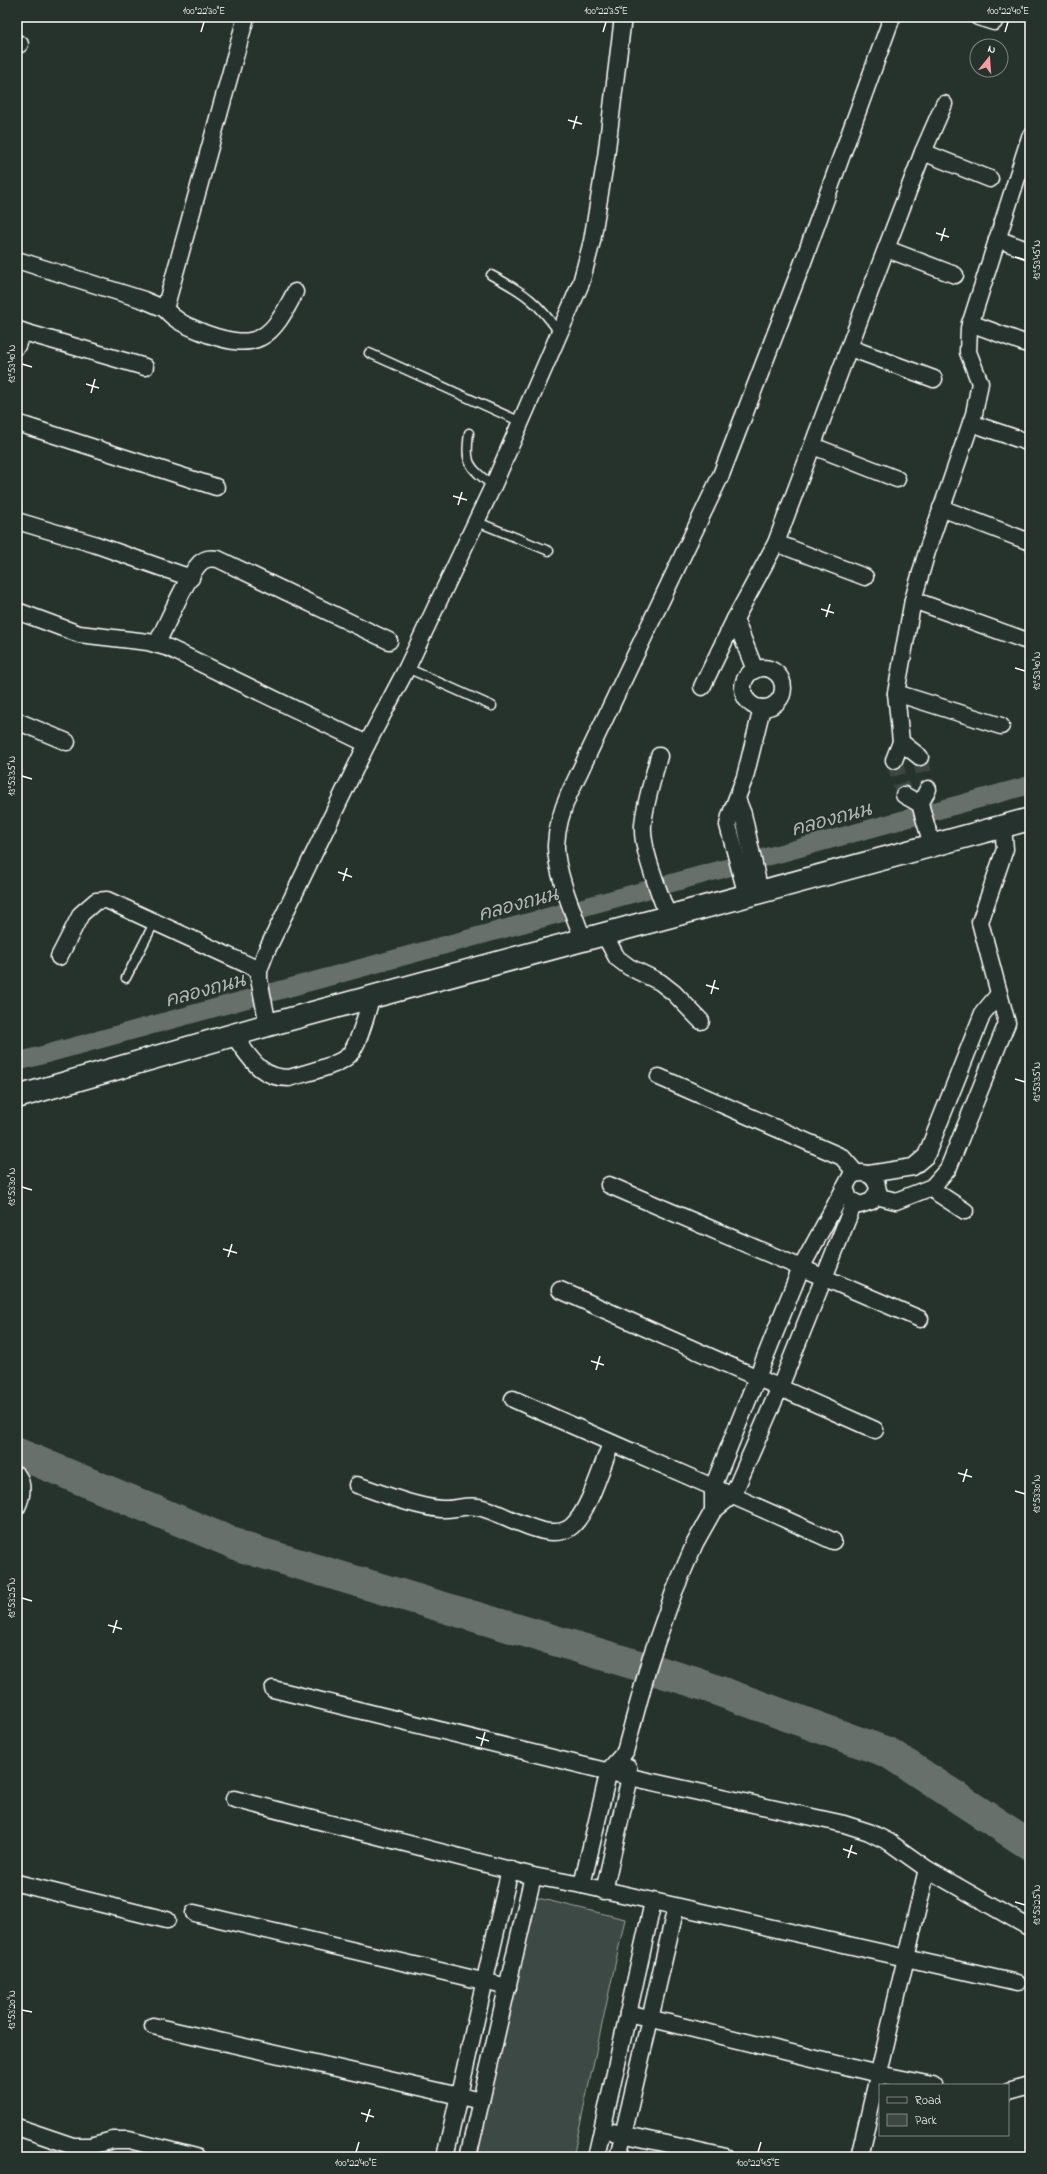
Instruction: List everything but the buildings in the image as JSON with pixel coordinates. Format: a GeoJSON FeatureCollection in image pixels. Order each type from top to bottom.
{"type":"FeatureCollection","features":[{"type":"Feature","properties":{"kind":"street"},"geometry":{"type":"LineString","coordinates":[[165,309],[246,17]]}},
{"type":"Feature","properties":{"kind":"street"},"geometry":{"type":"LineString","coordinates":[[267,1020],[259,974],[266,952],[367,744],[407,668],[493,486],[581,283],[592,241],[606,157],[623,17]]}},
{"type":"Feature","properties":{"kind":"street"},"geometry":{"type":"LineString","coordinates":[[581,933],[566,892],[556,846],[562,812],[721,475],[803,262],[892,17]]}},
{"type":"Feature","properties":{"kind":"street"},"geometry":{"type":"LineString","coordinates":[[978,17],[994,22]]}},
{"type":"Feature","properties":{"kind":"street"},"geometry":{"type":"LineString","coordinates":[[702,687],[735,619],[776,543],[923,152],[944,104]]}},
{"type":"Feature","properties":{"kind":"street"},"geometry":{"type":"LineString","coordinates":[[894,760],[900,742],[896,693],[913,600],[941,508],[971,423],[980,383],[968,352],[970,323],[1029,147]]}},
{"type":"Feature","properties":{"kind":"street"},"geometry":{"type":"LineString","coordinates":[[923,152],[990,178]]}},
{"type":"Feature","properties":{"kind":"street"},"geometry":{"type":"LineString","coordinates":[[997,239],[1030,251]]}},
{"type":"Feature","properties":{"kind":"street"},"geometry":{"type":"LineString","coordinates":[[887,249],[955,275]]}},
{"type":"Feature","properties":{"kind":"street"},"geometry":{"type":"LineString","coordinates":[[17,260],[144,300],[165,309],[173,318],[184,325],[228,342],[243,343],[259,339],[274,329],[281,320],[295,292]]}},
{"type":"Feature","properties":{"kind":"street"},"geometry":{"type":"LineString","coordinates":[[970,323],[1030,345]]}},
{"type":"Feature","properties":{"kind":"street"},"geometry":{"type":"LineString","coordinates":[[18,336],[145,367]]}},
{"type":"Feature","properties":{"kind":"street"},"geometry":{"type":"LineString","coordinates":[[850,348],[934,379]]}},
{"type":"Feature","properties":{"kind":"street"},"geometry":{"type":"LineString","coordinates":[[17,423],[216,487]]}},
{"type":"Feature","properties":{"kind":"street"},"geometry":{"type":"LineString","coordinates":[[971,423],[1030,443]]}},
{"type":"Feature","properties":{"kind":"street"},"geometry":{"type":"LineString","coordinates":[[813,446],[896,479]]}},
{"type":"Feature","properties":{"kind":"street"},"geometry":{"type":"LineString","coordinates":[[941,508],[1030,542]]}},
{"type":"Feature","properties":{"kind":"street"},"geometry":{"type":"LineString","coordinates":[[17,521],[94,544],[191,578]]}},
{"type":"Feature","properties":{"kind":"street"},"geometry":{"type":"LineString","coordinates":[[776,543],[865,577]]}},
{"type":"Feature","properties":{"kind":"street"},"geometry":{"type":"LineString","coordinates":[[157,643],[191,578],[200,564],[206,559],[218,559],[388,641]]}},
{"type":"Feature","properties":{"kind":"street"},"geometry":{"type":"LineString","coordinates":[[913,600],[1030,642]]}},
{"type":"Feature","properties":{"kind":"street"},"geometry":{"type":"LineString","coordinates":[[17,612],[79,634],[157,643],[367,744]]}},
{"type":"Feature","properties":{"kind":"street"},"geometry":{"type":"LineString","coordinates":[[735,619],[754,670]]}},
{"type":"Feature","properties":{"kind":"street"},"geometry":{"type":"LineString","coordinates":[[763,668],[772,671],[779,677],[783,684],[782,694],[778,702],[771,707],[762,708],[754,706],[747,700],[743,692],[743,683],[747,676],[754,670],[763,668]]}},
{"type":"Feature","properties":{"kind":"street"},"geometry":{"type":"LineString","coordinates":[[896,693],[1001,726]]}},
{"type":"Feature","properties":{"kind":"street"},"geometry":{"type":"LineString","coordinates":[[752,887],[741,843],[743,814],[737,799],[752,751],[762,708]]}},
{"type":"Feature","properties":{"kind":"street"},"geometry":{"type":"LineString","coordinates":[[17,721],[67,742]]}},
{"type":"Feature","properties":{"kind":"street"},"geometry":{"type":"LineString","coordinates":[[900,742],[920,757]]}},
{"type":"Feature","properties":{"kind":"street"},"geometry":{"type":"LineString","coordinates":[[659,756],[646,803],[643,826],[646,848],[666,912]]}},
{"type":"Feature","properties":{"kind":"street"},"geometry":{"type":"LineString","coordinates":[[928,789],[921,806],[931,840]]}},
{"type":"Feature","properties":{"kind":"street"},"geometry":{"type":"LineString","coordinates":[[904,795],[921,806]]}},
{"type":"Feature","properties":{"kind":"street"},"geometry":{"type":"LineString","coordinates":[[17,1097],[234,1036],[267,1020],[372,997],[581,933],[604,934],[666,912],[752,887],[931,840],[1003,827],[1030,819]]}},
{"type":"Feature","properties":{"kind":"street"},"geometry":{"type":"LineString","coordinates":[[876,1196],[896,1201],[932,1187],[948,1169],[1006,1023],[980,922],[1005,850],[1003,827]]}},
{"type":"Feature","properties":{"kind":"street"},"geometry":{"type":"LineString","coordinates":[[59,958],[81,914],[96,901],[107,900],[155,921],[259,974]]}},
{"type":"Feature","properties":{"kind":"street"},"geometry":{"type":"LineString","coordinates":[[604,934],[617,958],[629,967],[660,982],[674,993],[701,1021]]}},
{"type":"Feature","properties":{"kind":"street"},"geometry":{"type":"LineString","coordinates":[[713,1511],[713,1487],[801,1268],[837,1198],[851,1176],[913,1166],[926,1156],[983,1013],[999,994]]}},
{"type":"Feature","properties":{"kind":"street"},"geometry":{"type":"LineString","coordinates":[[234,1036],[260,1070],[282,1078],[294,1076],[342,1060],[350,1054],[355,1046],[372,997]]}},
{"type":"Feature","properties":{"kind":"street"},"geometry":{"type":"LineString","coordinates":[[659,1077],[842,1157],[877,1184],[876,1196],[867,1204],[854,1204]]}},
{"type":"Feature","properties":{"kind":"street"},"geometry":{"type":"LineString","coordinates":[[609,1185],[824,1279],[920,1319]]}},
{"type":"Feature","properties":{"kind":"street"},"geometry":{"type":"LineString","coordinates":[[845,1187],[846,1194],[854,1204]]}},
{"type":"Feature","properties":{"kind":"street"},"geometry":{"type":"LineString","coordinates":[[932,1187],[938,1194],[965,1211]]}},
{"type":"Feature","properties":{"kind":"street"},"geometry":{"type":"LineString","coordinates":[[582,1885],[609,1770],[625,1752],[650,1660],[677,1585],[695,1543],[713,1511],[733,1495],[780,1387],[854,1204]]}},
{"type":"Feature","properties":{"kind":"street"},"geometry":{"type":"LineString","coordinates":[[560,1290],[875,1430]]}},
{"type":"Feature","properties":{"kind":"street"},"geometry":{"type":"LineString","coordinates":[[513,1399],[611,1444],[733,1495],[832,1541]]}},
{"type":"Feature","properties":{"kind":"street"},"geometry":{"type":"LineString","coordinates":[[357,1485],[423,1506],[444,1509],[468,1506],[480,1507],[544,1532],[561,1531],[572,1526],[583,1513],[611,1444]]}},
{"type":"Feature","properties":{"kind":"street"},"geometry":{"type":"LineString","coordinates":[[17,1475],[22,1485],[21,1498],[17,1507]]}},
{"type":"Feature","properties":{"kind":"street"},"geometry":{"type":"LineString","coordinates":[[273,1689],[609,1770],[630,1777],[844,1824],[869,1832],[890,1842],[927,1869],[1030,1928]]}},
{"type":"Feature","properties":{"kind":"street"},"geometry":{"type":"LineString","coordinates":[[604,1890],[630,1777],[625,1752]]}},
{"type":"Feature","properties":{"kind":"street"},"geometry":{"type":"LineString","coordinates":[[234,1799],[534,1876],[582,1885],[905,1959],[1017,1983]]}},
{"type":"Feature","properties":{"kind":"street"},"geometry":{"type":"LineString","coordinates":[[444,2157],[510,1869]]}},
{"type":"Feature","properties":{"kind":"street"},"geometry":{"type":"LineString","coordinates":[[859,2157],[927,1869]]}},
{"type":"Feature","properties":{"kind":"street"},"geometry":{"type":"LineString","coordinates":[[468,2157],[534,1876]]}},
{"type":"Feature","properties":{"kind":"street"},"geometry":{"type":"LineString","coordinates":[[17,1883],[167,1920]]}},
{"type":"Feature","properties":{"kind":"street"},"geometry":{"type":"LineString","coordinates":[[596,2157],[653,1902]]}},
{"type":"Feature","properties":{"kind":"street"},"geometry":{"type":"LineString","coordinates":[[618,2157],[676,1907]]}},
{"type":"Feature","properties":{"kind":"street"},"geometry":{"type":"LineString","coordinates":[[194,1913],[485,1980],[508,1987]]}},
{"type":"Feature","properties":{"kind":"street"},"geometry":{"type":"LineString","coordinates":[[628,2013],[650,2017],[878,2074],[928,2084]]}},
{"type":"Feature","properties":{"kind":"street"},"geometry":{"type":"LineString","coordinates":[[153,2026],[481,2101]]}},
{"type":"Feature","properties":{"kind":"street"},"geometry":{"type":"LineString","coordinates":[[1009,2092],[1030,2086]]}},
{"type":"Feature","properties":{"kind":"street"},"geometry":{"type":"LineString","coordinates":[[17,2127],[74,2146],[90,2146],[113,2140],[129,2140],[196,2157]]}},
{"type":"Feature","properties":{"kind":"street"},"geometry":{"type":"LineString","coordinates":[[602,2130],[726,2157]]}},
{"type":"Feature","properties":{"kind":"lane"},"geometry":{"type":"LineString","coordinates":[[491,275],[520,290],[546,314],[560,334]]}},
{"type":"Feature","properties":{"kind":"lane"},"geometry":{"type":"LineString","coordinates":[[369,353],[521,422]]}},
{"type":"Feature","properties":{"kind":"lane"},"geometry":{"type":"LineString","coordinates":[[469,433],[466,454],[470,467],[493,486]]}},
{"type":"Feature","properties":{"kind":"lane"},"geometry":{"type":"LineString","coordinates":[[476,521],[550,551]]}},
{"type":"Feature","properties":{"kind":"lane"},"geometry":{"type":"LineString","coordinates":[[407,668],[492,706]]}},
{"type":"Feature","properties":{"kind":"lane"},"geometry":{"type":"LineString","coordinates":[[126,978],[155,921]]}},
{"type":"Feature","properties":{"kind":"green space"},"geometry":{"type":"Polygon","coordinates":[[[521,1894],[625,1919],[573,2157],[462,2157],[521,1894]]]}},
{"type":"Feature","properties":{"kind":"waterway","name":"คลองถนน"},"geometry":{"type":"LineString","coordinates":[[17,1062],[1030,785]]}},
{"type":"Feature","properties":{"kind":"waterway"},"geometry":{"type":"LineString","coordinates":[[17,1453],[245,1548],[694,1682],[889,1753],[1030,1845]]}},
{"type":"Feature","properties":{"kind":"tunnel"},"geometry":{"type":"LineString","coordinates":[[920,757],[928,789]]}},
{"type":"Feature","properties":{"kind":"tunnel"},"geometry":{"type":"LineString","coordinates":[[894,760],[904,795]]}}]}
